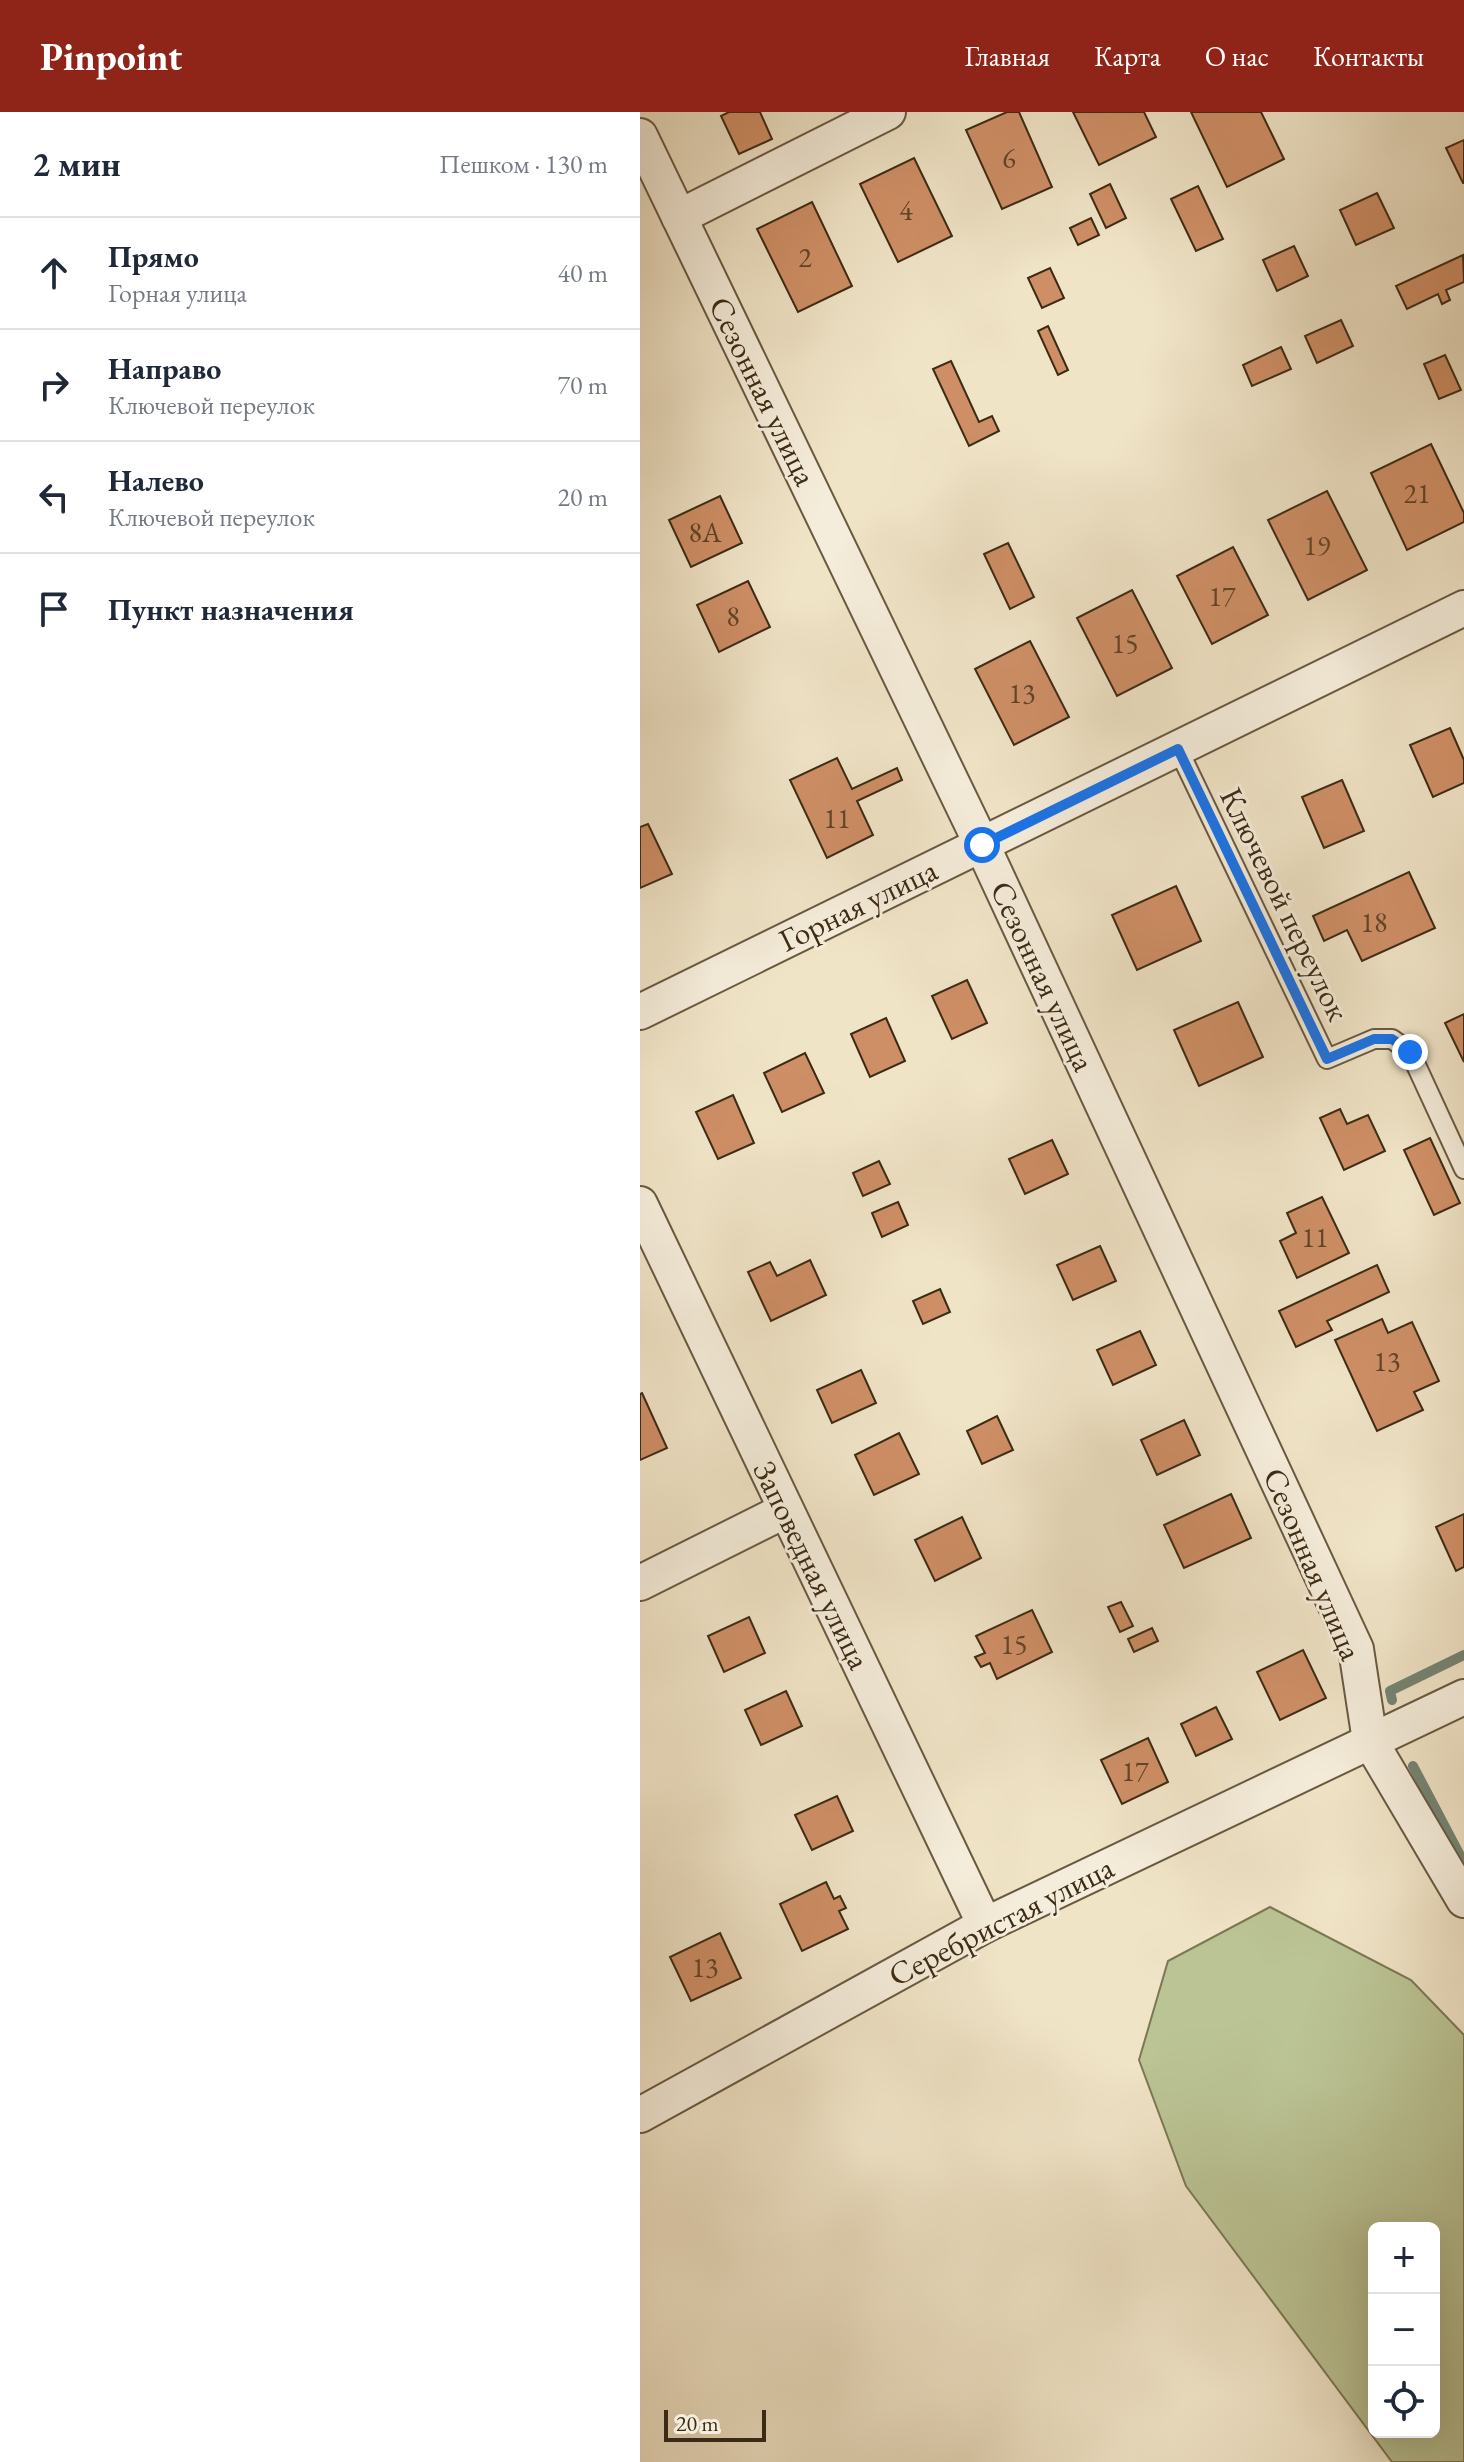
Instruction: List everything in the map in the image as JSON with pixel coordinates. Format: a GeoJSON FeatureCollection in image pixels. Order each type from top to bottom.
{"type":"FeatureCollection","features":[{"type":"Feature","properties":{"kind":"street"},"geometry":{"type":"LineString","coordinates":[[679,217],[888,112]]}},
{"type":"Feature","properties":{"kind":"street","name":"Сезонная улица"},"geometry":{"type":"LineString","coordinates":[[640,136],[982,845],[1356,1649],[1370,1741]]}},
{"type":"Feature","properties":{"kind":"street","name":"Горная улица"},"geometry":{"type":"LineString","coordinates":[[640,1012],[1464,608]]}},
{"type":"Feature","properties":{"kind":"street","name":"Заповедная улица"},"geometry":{"type":"LineString","coordinates":[[640,1204],[985,1925]]}},
{"type":"Feature","properties":{"kind":"street"},"geometry":{"type":"LineString","coordinates":[[640,1583],[786,1510]]}},
{"type":"Feature","properties":{"kind":"street","name":"Серебристая улица"},"geometry":{"type":"LineString","coordinates":[[640,2115],[985,1925],[1464,1697]]}},
{"type":"Feature","properties":{"kind":"street"},"geometry":{"type":"LineString","coordinates":[[1370,1741],[1464,1900]]}},
{"type":"Feature","properties":{"kind":"lane","name":"Ключевой переулок"},"geometry":{"type":"LineString","coordinates":[[1178,749],[1327,1059],[1374,1039],[1392,1039],[1410,1052],[1464,1169]]}},
{"type":"Feature","properties":{"kind":"green space"},"geometry":{"type":"Polygon","coordinates":[[[1270,1907],[1411,1980],[1464,2035],[1464,2462],[1392,2462],[1374,2438],[1440,2438],[1440,2222],[1368,2222],[1368,2430],[1186,2186],[1139,2060],[1168,1961],[1270,1907]]]}},
{"type":"Feature","properties":{"kind":"building"},"geometry":{"type":"Polygon","coordinates":[[[729,112],[760,112],[772,139],[739,154],[721,116],[729,112]]]}},
{"type":"Feature","properties":{"kind":"building"},"geometry":{"type":"Polygon","coordinates":[[[1007,112],[1019,112],[1052,187],[1002,209],[966,130],[1007,112]]]}},
{"type":"Feature","properties":{"kind":"building"},"geometry":{"type":"Polygon","coordinates":[[[1073,112],[1144,112],[1156,137],[1099,165],[1073,112]]]}},
{"type":"Feature","properties":{"kind":"building"},"geometry":{"type":"Polygon","coordinates":[[[1191,112],[1261,112],[1284,159],[1227,187],[1191,112]]]}},
{"type":"Feature","properties":{"kind":"building"},"geometry":{"type":"Polygon","coordinates":[[[1464,140],[1464,183],[1463,183],[1446,148],[1464,140]]]}},
{"type":"Feature","properties":{"kind":"building"},"geometry":{"type":"Polygon","coordinates":[[[914,158],[952,236],[898,262],[860,184],[914,158]]]}},
{"type":"Feature","properties":{"kind":"building"},"geometry":{"type":"Polygon","coordinates":[[[1110,184],[1126,218],[1106,228],[1090,194],[1110,184]]]}},
{"type":"Feature","properties":{"kind":"building"},"geometry":{"type":"Polygon","coordinates":[[[1198,186],[1223,239],[1196,251],[1171,199],[1198,186]]]}},
{"type":"Feature","properties":{"kind":"building"},"geometry":{"type":"Polygon","coordinates":[[[1377,193],[1394,228],[1356,245],[1340,210],[1377,193]]]}},
{"type":"Feature","properties":{"kind":"building"},"geometry":{"type":"Polygon","coordinates":[[[812,202],[852,286],[798,312],[757,229],[812,202]]]}},
{"type":"Feature","properties":{"kind":"building"},"geometry":{"type":"Polygon","coordinates":[[[1091,218],[1099,235],[1078,245],[1070,228],[1091,218]]]}},
{"type":"Feature","properties":{"kind":"building"},"geometry":{"type":"Polygon","coordinates":[[[1294,246],[1308,276],[1277,291],[1263,260],[1294,246]]]}},
{"type":"Feature","properties":{"kind":"building"},"geometry":{"type":"Polygon","coordinates":[[[1463,255],[1464,282],[1446,290],[1450,300],[1442,304],[1438,294],[1407,309],[1396,286],[1463,255]]]}},
{"type":"Feature","properties":{"kind":"building"},"geometry":{"type":"Polygon","coordinates":[[[1050,268],[1064,298],[1042,308],[1028,278],[1050,268]]]}},
{"type":"Feature","properties":{"kind":"building"},"geometry":{"type":"Polygon","coordinates":[[[1341,320],[1353,346],[1317,363],[1305,336],[1341,320]]]}},
{"type":"Feature","properties":{"kind":"building"},"geometry":{"type":"Polygon","coordinates":[[[1048,326],[1068,370],[1058,375],[1038,331],[1048,326]]]}},
{"type":"Feature","properties":{"kind":"building"},"geometry":{"type":"Polygon","coordinates":[[[1281,347],[1291,369],[1252,386],[1243,365],[1281,347]]]}},
{"type":"Feature","properties":{"kind":"building"},"geometry":{"type":"Polygon","coordinates":[[[1445,355],[1461,390],[1439,399],[1424,364],[1445,355]]]}},
{"type":"Feature","properties":{"kind":"building"},"geometry":{"type":"Polygon","coordinates":[[[951,361],[979,422],[992,416],[999,431],[969,446],[933,369],[951,361]]]}},
{"type":"Feature","properties":{"kind":"building"},"geometry":{"type":"Polygon","coordinates":[[[1431,444],[1464,513],[1464,522],[1407,550],[1371,473],[1431,444]]]}},
{"type":"Feature","properties":{"kind":"building"},"geometry":{"type":"Polygon","coordinates":[[[1327,491],[1367,570],[1308,600],[1268,520],[1327,491]]]}},
{"type":"Feature","properties":{"kind":"building"},"geometry":{"type":"Polygon","coordinates":[[[720,496],[742,543],[691,567],[669,520],[720,496]]]}},
{"type":"Feature","properties":{"kind":"building"},"geometry":{"type":"Polygon","coordinates":[[[1008,543],[1034,597],[1010,609],[984,554],[1008,543]]]}},
{"type":"Feature","properties":{"kind":"building"},"geometry":{"type":"Polygon","coordinates":[[[1233,547],[1268,615],[1212,644],[1177,576],[1233,547]]]}},
{"type":"Feature","properties":{"kind":"building"},"geometry":{"type":"Polygon","coordinates":[[[748,581],[770,627],[719,652],[697,605],[748,581]]]}},
{"type":"Feature","properties":{"kind":"building"},"geometry":{"type":"Polygon","coordinates":[[[1132,590],[1172,668],[1117,696],[1077,618],[1132,590]]]}},
{"type":"Feature","properties":{"kind":"building"},"geometry":{"type":"Polygon","coordinates":[[[1030,641],[1069,717],[1014,745],[975,669],[1030,641]]]}},
{"type":"Feature","properties":{"kind":"building"},"geometry":{"type":"Polygon","coordinates":[[[1450,728],[1464,760],[1464,783],[1433,797],[1410,745],[1450,728]]]}},
{"type":"Feature","properties":{"kind":"building"},"geometry":{"type":"Polygon","coordinates":[[[837,758],[852,789],[897,768],[902,780],[857,801],[873,835],[827,858],[790,780],[837,758]]]}},
{"type":"Feature","properties":{"kind":"building"},"geometry":{"type":"Polygon","coordinates":[[[1342,780],[1364,831],[1324,848],[1302,797],[1342,780]]]}},
{"type":"Feature","properties":{"kind":"building"},"geometry":{"type":"Polygon","coordinates":[[[648,824],[672,874],[640,888],[640,827],[648,824]]]}},
{"type":"Feature","properties":{"kind":"building"},"geometry":{"type":"Polygon","coordinates":[[[1409,872],[1435,928],[1362,961],[1347,930],[1324,941],[1313,916],[1409,872]]]}},
{"type":"Feature","properties":{"kind":"building"},"geometry":{"type":"Polygon","coordinates":[[[1176,886],[1201,941],[1137,970],[1112,915],[1176,886]]]}},
{"type":"Feature","properties":{"kind":"building"},"geometry":{"type":"Polygon","coordinates":[[[967,980],[987,1023],[952,1039],[932,996],[967,980]]]}},
{"type":"Feature","properties":{"kind":"building"},"geometry":{"type":"Polygon","coordinates":[[[1238,1002],[1263,1057],[1199,1086],[1174,1030],[1238,1002]]]}},
{"type":"Feature","properties":{"kind":"building"},"geometry":{"type":"Polygon","coordinates":[[[1464,1014],[1464,1062],[1445,1023],[1464,1014]]]}},
{"type":"Feature","properties":{"kind":"building"},"geometry":{"type":"Polygon","coordinates":[[[886,1018],[905,1061],[870,1077],[851,1034],[886,1018]]]}},
{"type":"Feature","properties":{"kind":"building"},"geometry":{"type":"Polygon","coordinates":[[[805,1053],[824,1093],[782,1112],[764,1073],[805,1053]]]}},
{"type":"Feature","properties":{"kind":"building"},"geometry":{"type":"Polygon","coordinates":[[[733,1095],[754,1143],[718,1159],[696,1112],[733,1095]]]}},
{"type":"Feature","properties":{"kind":"building"},"geometry":{"type":"Polygon","coordinates":[[[1340,1109],[1347,1124],[1368,1115],[1385,1151],[1344,1170],[1320,1118],[1340,1109]]]}},
{"type":"Feature","properties":{"kind":"building"},"geometry":{"type":"Polygon","coordinates":[[[1430,1138],[1460,1203],[1434,1215],[1404,1150],[1430,1138]]]}},
{"type":"Feature","properties":{"kind":"building"},"geometry":{"type":"Polygon","coordinates":[[[1052,1140],[1068,1174],[1025,1194],[1009,1159],[1052,1140]]]}},
{"type":"Feature","properties":{"kind":"building"},"geometry":{"type":"Polygon","coordinates":[[[879,1161],[890,1184],[863,1196],[853,1173],[879,1161]]]}},
{"type":"Feature","properties":{"kind":"building"},"geometry":{"type":"Polygon","coordinates":[[[1322,1197],[1349,1253],[1297,1278],[1280,1241],[1296,1233],[1287,1213],[1322,1197]]]}},
{"type":"Feature","properties":{"kind":"building"},"geometry":{"type":"Polygon","coordinates":[[[898,1202],[908,1225],[882,1237],[872,1213],[898,1202]]]}},
{"type":"Feature","properties":{"kind":"building"},"geometry":{"type":"Polygon","coordinates":[[[1100,1246],[1116,1281],[1073,1300],[1057,1265],[1100,1246]]]}},
{"type":"Feature","properties":{"kind":"building"},"geometry":{"type":"Polygon","coordinates":[[[810,1260],[826,1295],[771,1321],[748,1272],[770,1262],[777,1276],[810,1260]]]}},
{"type":"Feature","properties":{"kind":"building"},"geometry":{"type":"Polygon","coordinates":[[[1377,1265],[1389,1292],[1327,1321],[1332,1330],[1296,1347],[1279,1311],[1377,1265]]]}},
{"type":"Feature","properties":{"kind":"building"},"geometry":{"type":"Polygon","coordinates":[[[940,1289],[950,1312],[923,1324],[913,1301],[940,1289]]]}},
{"type":"Feature","properties":{"kind":"building"},"geometry":{"type":"Polygon","coordinates":[[[1382,1319],[1388,1333],[1412,1322],[1439,1381],[1414,1392],[1423,1410],[1377,1431],[1335,1340],[1382,1319]]]}},
{"type":"Feature","properties":{"kind":"building"},"geometry":{"type":"Polygon","coordinates":[[[1140,1331],[1156,1365],[1113,1385],[1097,1350],[1140,1331]]]}},
{"type":"Feature","properties":{"kind":"building"},"geometry":{"type":"Polygon","coordinates":[[[861,1370],[876,1403],[832,1423],[817,1390],[861,1370]]]}},
{"type":"Feature","properties":{"kind":"building"},"geometry":{"type":"Polygon","coordinates":[[[640,1394],[667,1448],[640,1460],[640,1394]]]}},
{"type":"Feature","properties":{"kind":"building"},"geometry":{"type":"Polygon","coordinates":[[[997,1416],[1013,1450],[982,1464],[967,1431],[997,1416]]]}},
{"type":"Feature","properties":{"kind":"building"},"geometry":{"type":"Polygon","coordinates":[[[1184,1420],[1200,1455],[1157,1475],[1141,1440],[1184,1420]]]}},
{"type":"Feature","properties":{"kind":"building"},"geometry":{"type":"Polygon","coordinates":[[[899,1433],[919,1474],[874,1495],[855,1455],[899,1433]]]}},
{"type":"Feature","properties":{"kind":"building"},"geometry":{"type":"Polygon","coordinates":[[[1231,1494],[1251,1538],[1184,1568],[1164,1525],[1231,1494]]]}},
{"type":"Feature","properties":{"kind":"building"},"geometry":{"type":"Polygon","coordinates":[[[1464,1514],[1464,1567],[1456,1571],[1436,1527],[1464,1514]]]}},
{"type":"Feature","properties":{"kind":"building"},"geometry":{"type":"Polygon","coordinates":[[[962,1517],[981,1558],[935,1581],[915,1540],[962,1517]]]}},
{"type":"Feature","properties":{"kind":"building"},"geometry":{"type":"Polygon","coordinates":[[[1121,1602],[1133,1626],[1120,1632],[1108,1607],[1121,1602]]]}},
{"type":"Feature","properties":{"kind":"building"},"geometry":{"type":"Polygon","coordinates":[[[1032,1610],[1052,1652],[997,1679],[990,1663],[981,1667],[975,1657],[985,1653],[976,1636],[1032,1610]]]}},
{"type":"Feature","properties":{"kind":"building"},"geometry":{"type":"Polygon","coordinates":[[[749,1617],[765,1653],[724,1672],[708,1636],[749,1617]]]}},
{"type":"Feature","properties":{"kind":"building"},"geometry":{"type":"Polygon","coordinates":[[[1152,1628],[1158,1641],[1134,1652],[1128,1639],[1152,1628]]]}},
{"type":"Feature","properties":{"kind":"building"},"geometry":{"type":"Polygon","coordinates":[[[1303,1650],[1326,1698],[1280,1720],[1257,1672],[1303,1650]]]}},
{"type":"Feature","properties":{"kind":"building"},"geometry":{"type":"Polygon","coordinates":[[[786,1691],[802,1726],[761,1745],[745,1710],[786,1691]]]}},
{"type":"Feature","properties":{"kind":"building"},"geometry":{"type":"Polygon","coordinates":[[[1216,1707],[1232,1739],[1196,1756],[1181,1724],[1216,1707]]]}},
{"type":"Feature","properties":{"kind":"building"},"geometry":{"type":"Polygon","coordinates":[[[1148,1738],[1168,1782],[1122,1804],[1101,1760],[1148,1738]]]}},
{"type":"Feature","properties":{"kind":"building"},"geometry":{"type":"Polygon","coordinates":[[[837,1796],[853,1831],[812,1850],[795,1815],[837,1796]]]}},
{"type":"Feature","properties":{"kind":"building"},"geometry":{"type":"Polygon","coordinates":[[[826,1882],[834,1899],[840,1896],[846,1908],[839,1911],[848,1929],[802,1951],[780,1904],[826,1882]]]}},
{"type":"Feature","properties":{"kind":"building"},"geometry":{"type":"Polygon","coordinates":[[[720,1933],[741,1978],[691,2001],[670,1957],[720,1933]]]}},
{"type":"Feature","properties":{"kind":"waterway"},"geometry":{"type":"LineString","coordinates":[[1392,1700],[1390,1691],[1464,1655]]}},
{"type":"Feature","properties":{"kind":"waterway"},"geometry":{"type":"LineString","coordinates":[[1413,1766],[1464,1863]]}},
{"type":"Feature","properties":{"kind":"route"},"geometry":{"type":"LineString","coordinates":[[982,845],[1178,749],[1327,1059],[1374,1039],[1392,1039],[1410,1052]]}}]}
